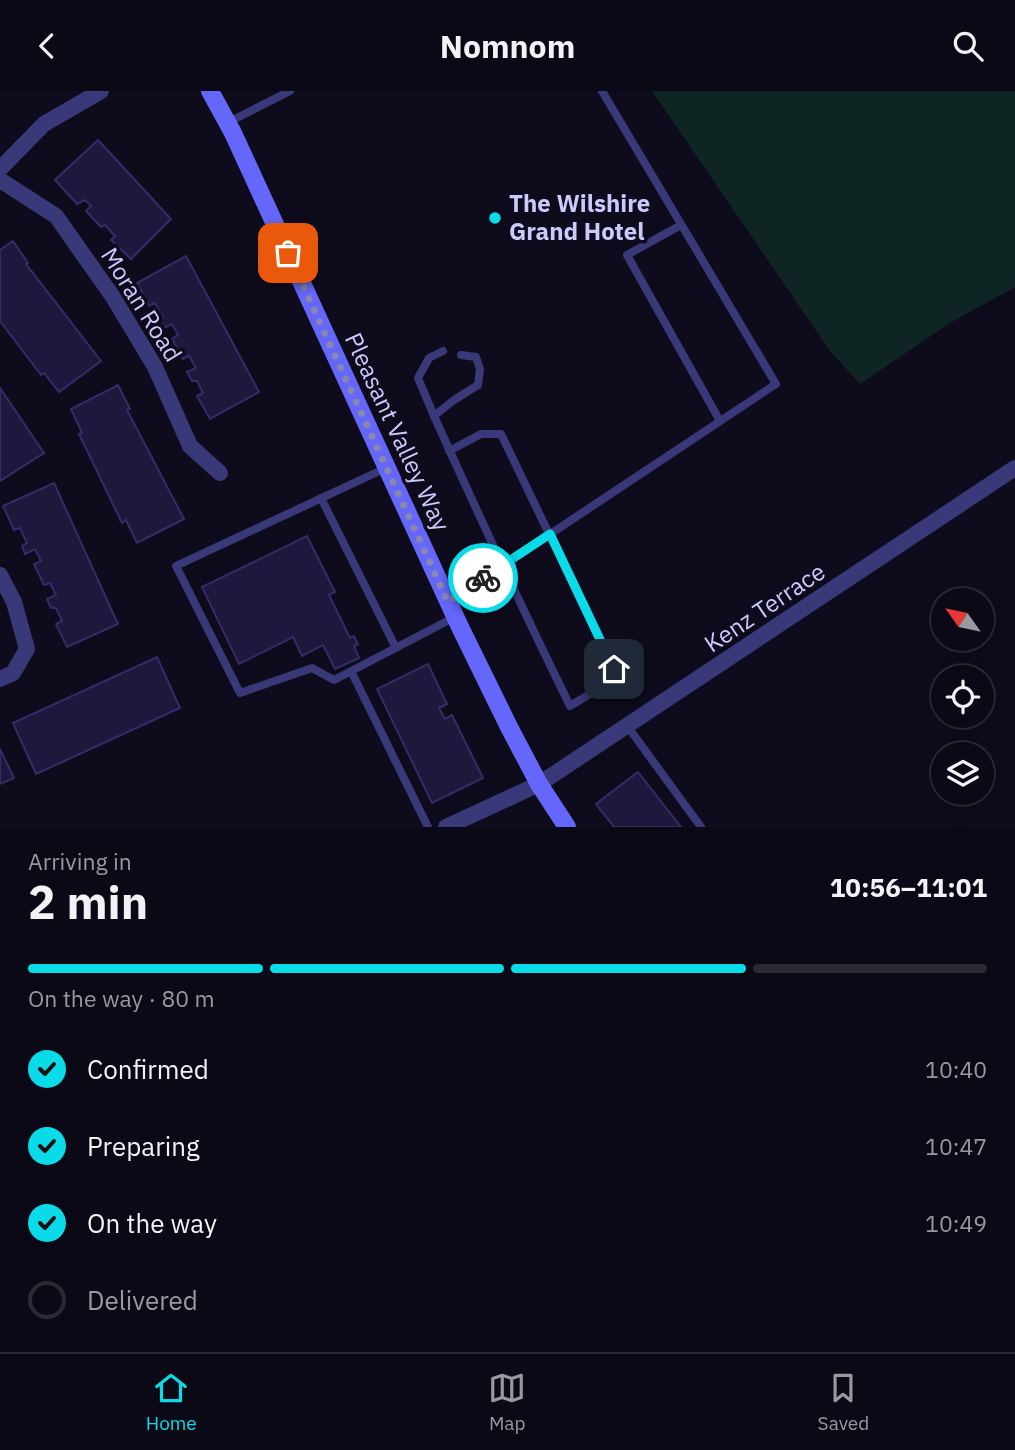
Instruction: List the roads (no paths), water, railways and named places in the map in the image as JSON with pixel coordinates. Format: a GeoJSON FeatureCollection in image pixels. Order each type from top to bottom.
{"type":"FeatureCollection","features":[{"type":"Feature","properties":{"kind":"main road","name":"Pleasant Valley Way"},"geometry":{"type":"LineString","coordinates":[[210,91],[451,609],[539,784],[567,827]]}},
{"type":"Feature","properties":{"kind":"street"},"geometry":{"type":"LineString","coordinates":[[0,169],[44,124],[101,91]]}},
{"type":"Feature","properties":{"kind":"street","name":"Moran Road"},"geometry":{"type":"LineString","coordinates":[[0,180],[56,216],[113,297],[155,367],[190,446],[220,474]]}},
{"type":"Feature","properties":{"kind":"street","name":"Kenz Terrace"},"geometry":{"type":"LineString","coordinates":[[446,827],[539,784],[1015,468]]}},
{"type":"Feature","properties":{"kind":"street"},"geometry":{"type":"LineString","coordinates":[[0,575],[14,602],[27,649],[13,673],[0,679]]}},
{"type":"Feature","properties":{"kind":"lane"},"geometry":{"type":"LineString","coordinates":[[227,123],[290,91]]}},
{"type":"Feature","properties":{"kind":"lane"},"geometry":{"type":"LineString","coordinates":[[386,468],[176,566],[240,693],[312,668],[334,680],[396,648],[451,609],[502,566],[776,384],[602,91]]}},
{"type":"Feature","properties":{"kind":"lane"},"geometry":{"type":"LineString","coordinates":[[681,225],[627,255],[720,421]]}},
{"type":"Feature","properties":{"kind":"lane"},"geometry":{"type":"LineString","coordinates":[[443,351],[429,358],[418,378],[449,451],[502,566],[570,706],[610,682],[614,669],[550,534],[500,434],[481,434],[449,451]]}},
{"type":"Feature","properties":{"kind":"lane"},"geometry":{"type":"LineString","coordinates":[[434,417],[454,400],[478,386],[480,369],[476,357],[461,355]]}},
{"type":"Feature","properties":{"kind":"lane"},"geometry":{"type":"LineString","coordinates":[[321,498],[396,648]]}},
{"type":"Feature","properties":{"kind":"lane"},"geometry":{"type":"LineString","coordinates":[[351,671],[428,827]]}},
{"type":"Feature","properties":{"kind":"lane"},"geometry":{"type":"LineString","coordinates":[[628,727],[701,827]]}},
{"type":"Feature","properties":{"kind":"place","name":"The Wilshire Grand Hotel"},"geometry":{"type":"Point","coordinates":[495,218]}}]}
